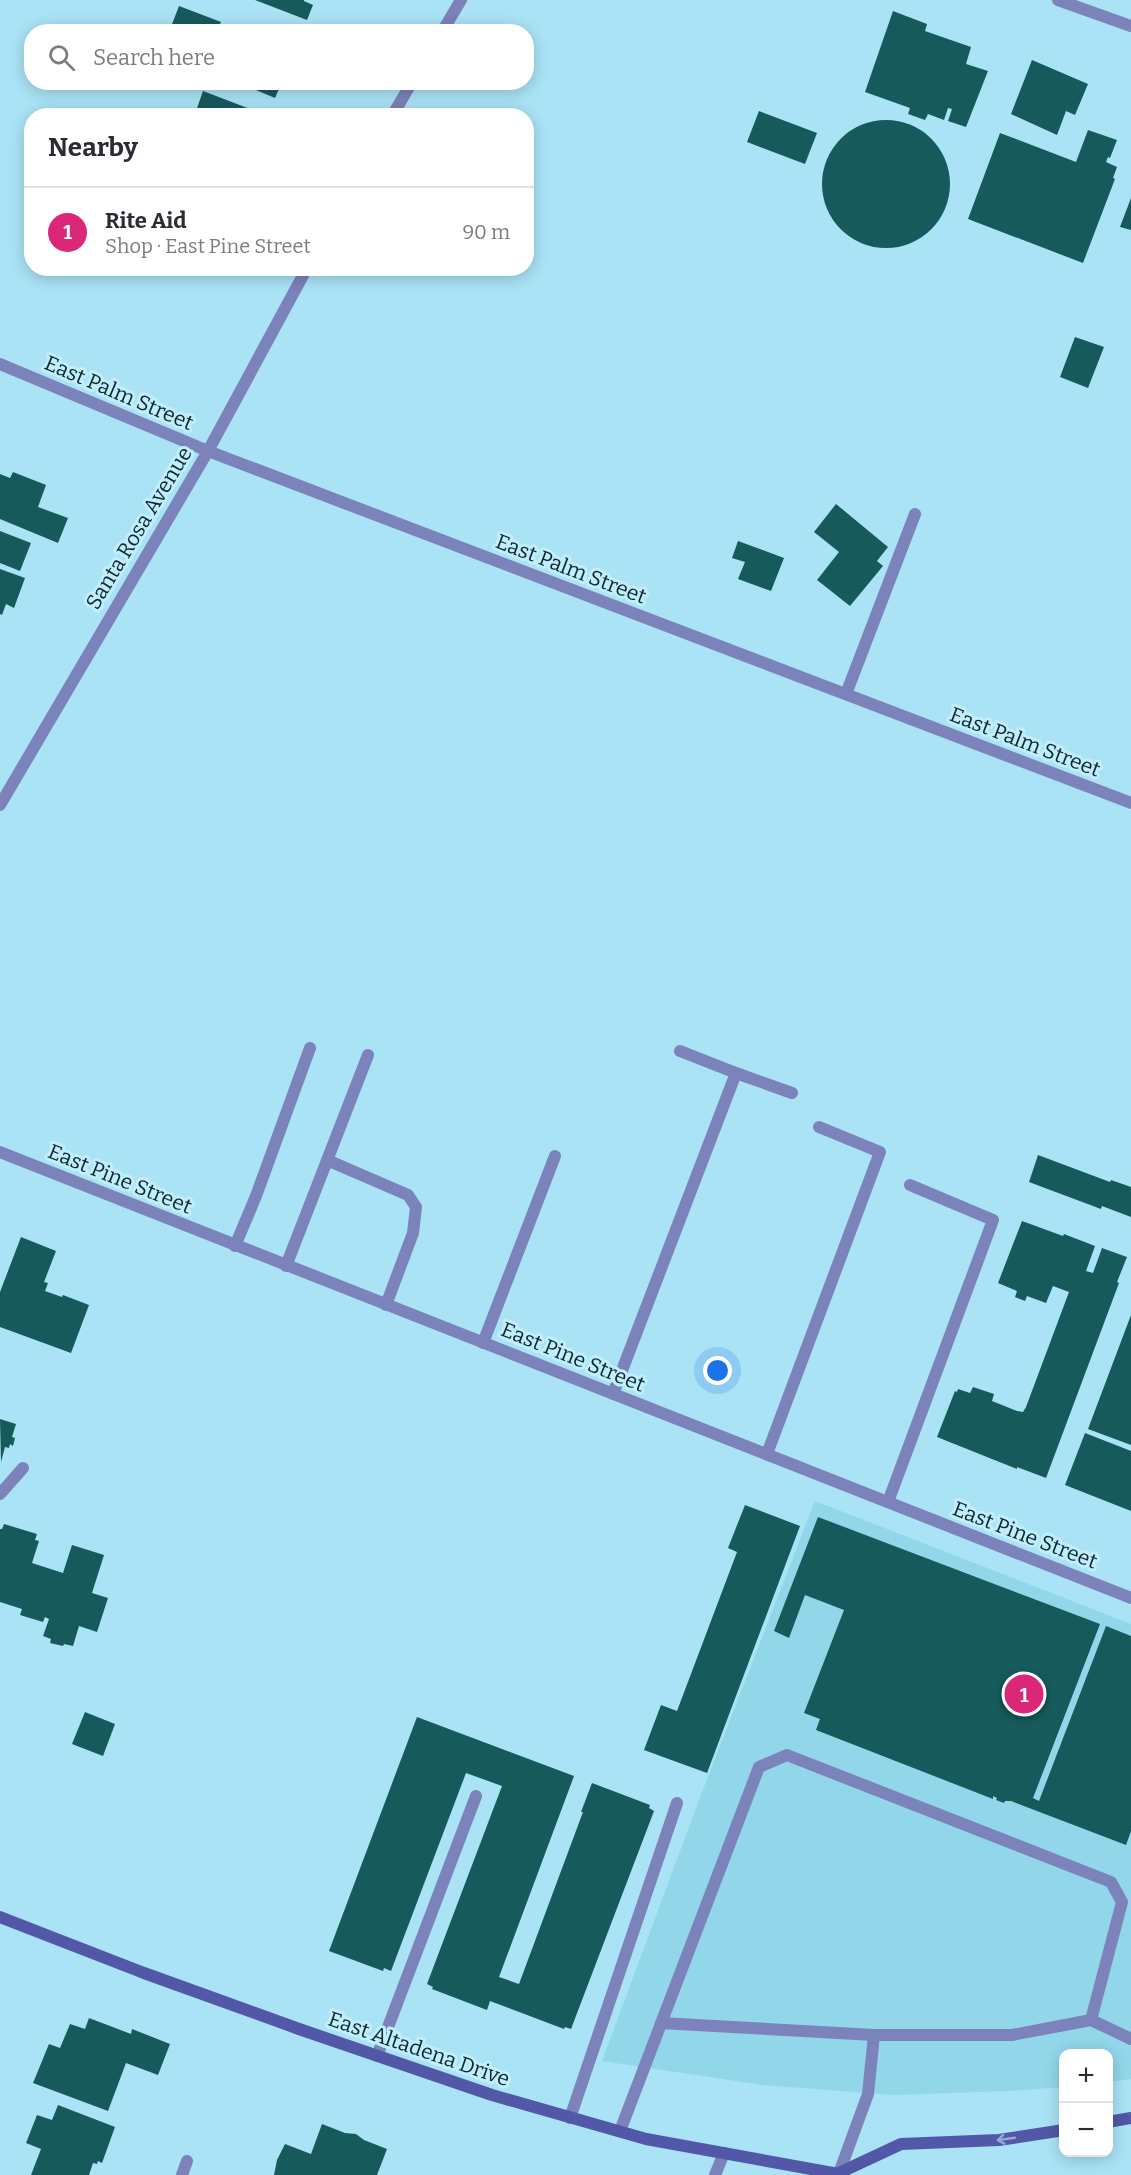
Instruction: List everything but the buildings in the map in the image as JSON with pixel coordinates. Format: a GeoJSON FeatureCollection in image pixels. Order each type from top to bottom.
{"type":"FeatureCollection","features":[{"type":"Feature","properties":{"kind":"main road","name":"East Altadena Drive"},"geometry":{"type":"LineString","coordinates":[[0,1917],[144,1973],[492,2095],[646,2139],[841,2174]]}},
{"type":"Feature","properties":{"kind":"main road"},"geometry":{"type":"LineString","coordinates":[[1113,2121],[1131,2118]]}},
{"type":"Feature","properties":{"kind":"main road"},"geometry":{"type":"LineString","coordinates":[[841,2174],[901,2144],[999,2140],[1059,2131]]}},
{"type":"Feature","properties":{"kind":"street"},"geometry":{"type":"LineString","coordinates":[[447,24],[461,0]]}},
{"type":"Feature","properties":{"kind":"street"},"geometry":{"type":"LineString","coordinates":[[1058,0],[1131,26]]}},
{"type":"Feature","properties":{"kind":"street"},"geometry":{"type":"LineString","coordinates":[[397,108],[407,90]]}},
{"type":"Feature","properties":{"kind":"street","name":"Santa Rosa Avenue"},"geometry":{"type":"LineString","coordinates":[[0,805],[208,451],[303,276]]}},
{"type":"Feature","properties":{"kind":"street","name":"East Palm Street"},"geometry":{"type":"LineString","coordinates":[[0,364],[208,451],[1131,803]]}},
{"type":"Feature","properties":{"kind":"street"},"geometry":{"type":"LineString","coordinates":[[846,694],[915,514]]}},
{"type":"Feature","properties":{"kind":"street"},"geometry":{"type":"LineString","coordinates":[[235,1246],[256,1196],[310,1048]]}},
{"type":"Feature","properties":{"kind":"street"},"geometry":{"type":"LineString","coordinates":[[680,1051],[792,1093]]}},
{"type":"Feature","properties":{"kind":"street"},"geometry":{"type":"LineString","coordinates":[[286,1266],[368,1055]]}},
{"type":"Feature","properties":{"kind":"street"},"geometry":{"type":"LineString","coordinates":[[614,1394],[736,1072]]}},
{"type":"Feature","properties":{"kind":"street"},"geometry":{"type":"LineString","coordinates":[[767,1454],[880,1152],[819,1127]]}},
{"type":"Feature","properties":{"kind":"street","name":"East Pine Street"},"geometry":{"type":"LineString","coordinates":[[0,1152],[1131,1598]]}},
{"type":"Feature","properties":{"kind":"street"},"geometry":{"type":"LineString","coordinates":[[483,1343],[555,1156]]}},
{"type":"Feature","properties":{"kind":"street"},"geometry":{"type":"LineString","coordinates":[[327,1160],[408,1195],[416,1208],[413,1233],[386,1305]]}},
{"type":"Feature","properties":{"kind":"street"},"geometry":{"type":"LineString","coordinates":[[888,1502],[993,1220],[910,1185]]}},
{"type":"Feature","properties":{"kind":"street"},"geometry":{"type":"LineString","coordinates":[[0,1494],[23,1468]]}},
{"type":"Feature","properties":{"kind":"street"},"geometry":{"type":"LineString","coordinates":[[620,2132],[759,1767],[787,1755],[1111,1882],[1122,1902],[1091,2020]]}},
{"type":"Feature","properties":{"kind":"street"},"geometry":{"type":"LineString","coordinates":[[377,2056],[476,1796]]}},
{"type":"Feature","properties":{"kind":"street"},"geometry":{"type":"LineString","coordinates":[[570,2118],[677,1803]]}},
{"type":"Feature","properties":{"kind":"street"},"geometry":{"type":"LineString","coordinates":[[662,2023],[874,2035],[1012,2036],[1091,2020],[1131,2039]]}},
{"type":"Feature","properties":{"kind":"street"},"geometry":{"type":"LineString","coordinates":[[841,2174],[868,2094],[874,2035]]}},
{"type":"Feature","properties":{"kind":"street"},"geometry":{"type":"LineString","coordinates":[[715,2175],[724,2152]]}},
{"type":"Feature","properties":{"kind":"street"},"geometry":{"type":"LineString","coordinates":[[182,2175],[187,2161]]}},
{"type":"Feature","properties":{"kind":"shaded area"},"geometry":{"type":"Polygon","coordinates":[[[815,1501],[1131,1624],[1131,2079],[1113,2081],[1113,2049],[1059,2049],[1059,2087],[895,2095],[763,2085],[602,2061],[699,1800],[815,1501]]]}},
{"type":"Feature","properties":{"kind":"place","name":"Rite Aid"},"geometry":{"type":"Point","coordinates":[1024,1694]}}]}
